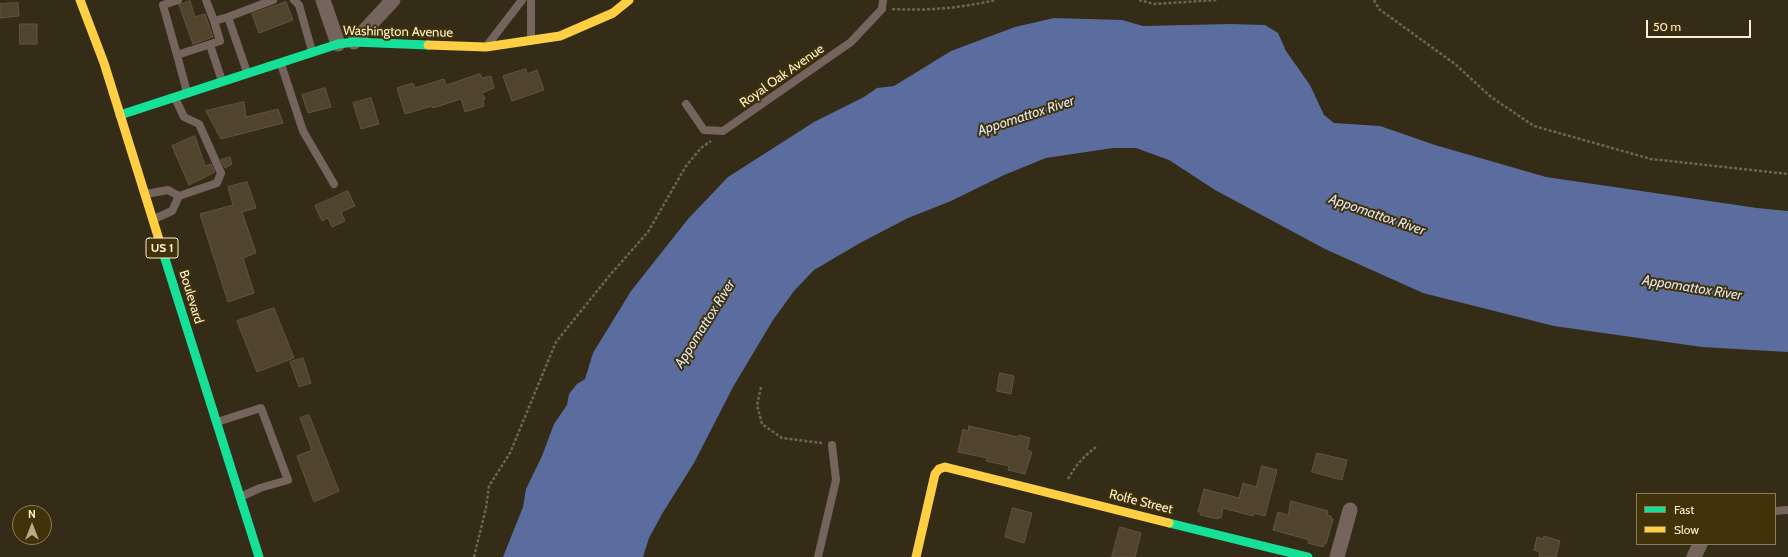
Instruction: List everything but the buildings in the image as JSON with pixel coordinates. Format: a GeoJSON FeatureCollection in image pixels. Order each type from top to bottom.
{"type":"FeatureCollection","features":[{"type":"Feature","properties":{"kind":"street","name":"Boulevard"},"geometry":{"type":"LineString","coordinates":[[80,0],[102,56],[259,557]]}},
{"type":"Feature","properties":{"kind":"street"},"geometry":{"type":"LineString","coordinates":[[323,0],[338,44]]}},
{"type":"Feature","properties":{"kind":"street"},"geometry":{"type":"LineString","coordinates":[[354,42],[393,0]]}},
{"type":"Feature","properties":{"kind":"street","name":"Washington Avenue"},"geometry":{"type":"LineString","coordinates":[[120,115],[280,61],[338,44],[354,42],[486,46],[560,36],[613,13],[629,0]]}},
{"type":"Feature","properties":{"kind":"street","name":"Rolfe Street"},"geometry":{"type":"LineString","coordinates":[[916,557],[935,474],[939,469],[945,467],[1308,557]]}},
{"type":"Feature","properties":{"kind":"street"},"geometry":{"type":"LineString","coordinates":[[1337,557],[1350,510]]}},
{"type":"Feature","properties":{"kind":"street"},"geometry":{"type":"LineString","coordinates":[[1694,557],[1700,545]]}},
{"type":"Feature","properties":{"kind":"lane"},"geometry":{"type":"LineString","coordinates":[[178,0],[164,5],[187,92]]}},
{"type":"Feature","properties":{"kind":"lane"},"geometry":{"type":"LineString","coordinates":[[177,55],[220,41],[206,0]]}},
{"type":"Feature","properties":{"kind":"lane"},"geometry":{"type":"LineString","coordinates":[[214,21],[273,0]]}},
{"type":"Feature","properties":{"kind":"lane"},"geometry":{"type":"LineString","coordinates":[[294,0],[299,5],[313,52]]}},
{"type":"Feature","properties":{"kind":"lane"},"geometry":{"type":"LineString","coordinates":[[486,46],[522,0]]}},
{"type":"Feature","properties":{"kind":"lane"},"geometry":{"type":"LineString","coordinates":[[531,0],[531,40]]}},
{"type":"Feature","properties":{"kind":"lane"},"geometry":{"type":"LineString","coordinates":[[882,9],[883,0]]}},
{"type":"Feature","properties":{"kind":"lane","name":"Royal Oak Avenue"},"geometry":{"type":"LineString","coordinates":[[723,131],[851,42],[882,9]]}},
{"type":"Feature","properties":{"kind":"lane"},"geometry":{"type":"LineString","coordinates":[[228,17],[248,72]]}},
{"type":"Feature","properties":{"kind":"lane"},"geometry":{"type":"LineString","coordinates":[[210,45],[222,81]]}},
{"type":"Feature","properties":{"kind":"lane"},"geometry":{"type":"LineString","coordinates":[[280,61],[303,131],[334,184]]}},
{"type":"Feature","properties":{"kind":"lane"},"geometry":{"type":"LineString","coordinates":[[153,220],[172,211],[179,196],[217,183],[222,173],[198,124],[184,117],[174,96]]}},
{"type":"Feature","properties":{"kind":"lane"},"geometry":{"type":"LineString","coordinates":[[686,104],[704,130],[723,131]]}},
{"type":"Feature","properties":{"kind":"lane"},"geometry":{"type":"LineString","coordinates":[[145,195],[168,190],[179,196]]}},
{"type":"Feature","properties":{"kind":"lane"},"geometry":{"type":"LineString","coordinates":[[217,422],[261,408],[288,480],[260,488],[240,497]]}},
{"type":"Feature","properties":{"kind":"lane"},"geometry":{"type":"LineString","coordinates":[[818,557],[836,480],[832,445]]}},
{"type":"Feature","properties":{"kind":"lane"},"geometry":{"type":"LineString","coordinates":[[1776,511],[1788,510]]}},
{"type":"Feature","properties":{"kind":"path"},"geometry":{"type":"LineString","coordinates":[[882,9],[915,10],[960,8],[996,0]]}},
{"type":"Feature","properties":{"kind":"path"},"geometry":{"type":"LineString","coordinates":[[1139,0],[1154,4],[1218,0]]}},
{"type":"Feature","properties":{"kind":"path"},"geometry":{"type":"LineString","coordinates":[[1374,0],[1379,9],[1455,64],[1491,97],[1534,126],[1651,159],[1788,174]]}},
{"type":"Feature","properties":{"kind":"path"},"geometry":{"type":"LineString","coordinates":[[474,557],[486,508],[489,486],[510,453],[556,342],[610,275],[648,232],[686,166],[701,148],[723,131]]}},
{"type":"Feature","properties":{"kind":"path"},"geometry":{"type":"LineString","coordinates":[[761,386],[757,405],[762,424],[782,438],[832,445]]}},
{"type":"Feature","properties":{"kind":"path"},"geometry":{"type":"LineString","coordinates":[[1059,496],[1074,468],[1085,455],[1096,447]]}},
{"type":"Feature","properties":{"kind":"water","name":"Appomattox River"},"geometry":{"type":"Polygon","coordinates":[[[1054,18],[1122,20],[1143,26],[1230,24],[1265,25],[1278,33],[1286,51],[1310,85],[1324,115],[1334,123],[1380,126],[1435,145],[1546,177],[1757,208],[1788,211],[1788,352],[1702,347],[1554,326],[1423,293],[1325,249],[1215,190],[1169,160],[1136,148],[1113,148],[1046,158],[1004,175],[951,201],[908,218],[860,243],[814,270],[794,291],[773,320],[733,387],[694,463],[662,514],[649,538],[643,557],[503,557],[523,507],[526,489],[542,456],[554,424],[567,405],[569,394],[577,384],[585,379],[593,353],[631,291],[688,219],[728,177],[814,122],[864,97],[877,88],[894,86],[951,51],[1015,27],[1054,18]]]}},
{"type":"Feature","properties":{"kind":"traffic: fast"},"geometry":{"type":"LineString","coordinates":[[120,115],[338,44],[354,42],[428,45]]}},
{"type":"Feature","properties":{"kind":"traffic: fast"},"geometry":{"type":"LineString","coordinates":[[161,246],[259,557]]}},
{"type":"Feature","properties":{"kind":"traffic: fast"},"geometry":{"type":"LineString","coordinates":[[1169,523],[1308,557]]}},
{"type":"Feature","properties":{"kind":"traffic: slow"},"geometry":{"type":"LineString","coordinates":[[80,0],[104,63],[161,246]]}},
{"type":"Feature","properties":{"kind":"traffic: slow"},"geometry":{"type":"LineString","coordinates":[[428,45],[486,47],[560,36],[613,13],[629,0]]}},
{"type":"Feature","properties":{"kind":"traffic: slow"},"geometry":{"type":"LineString","coordinates":[[916,557],[935,474],[939,469],[945,467],[1169,523]]}}]}
